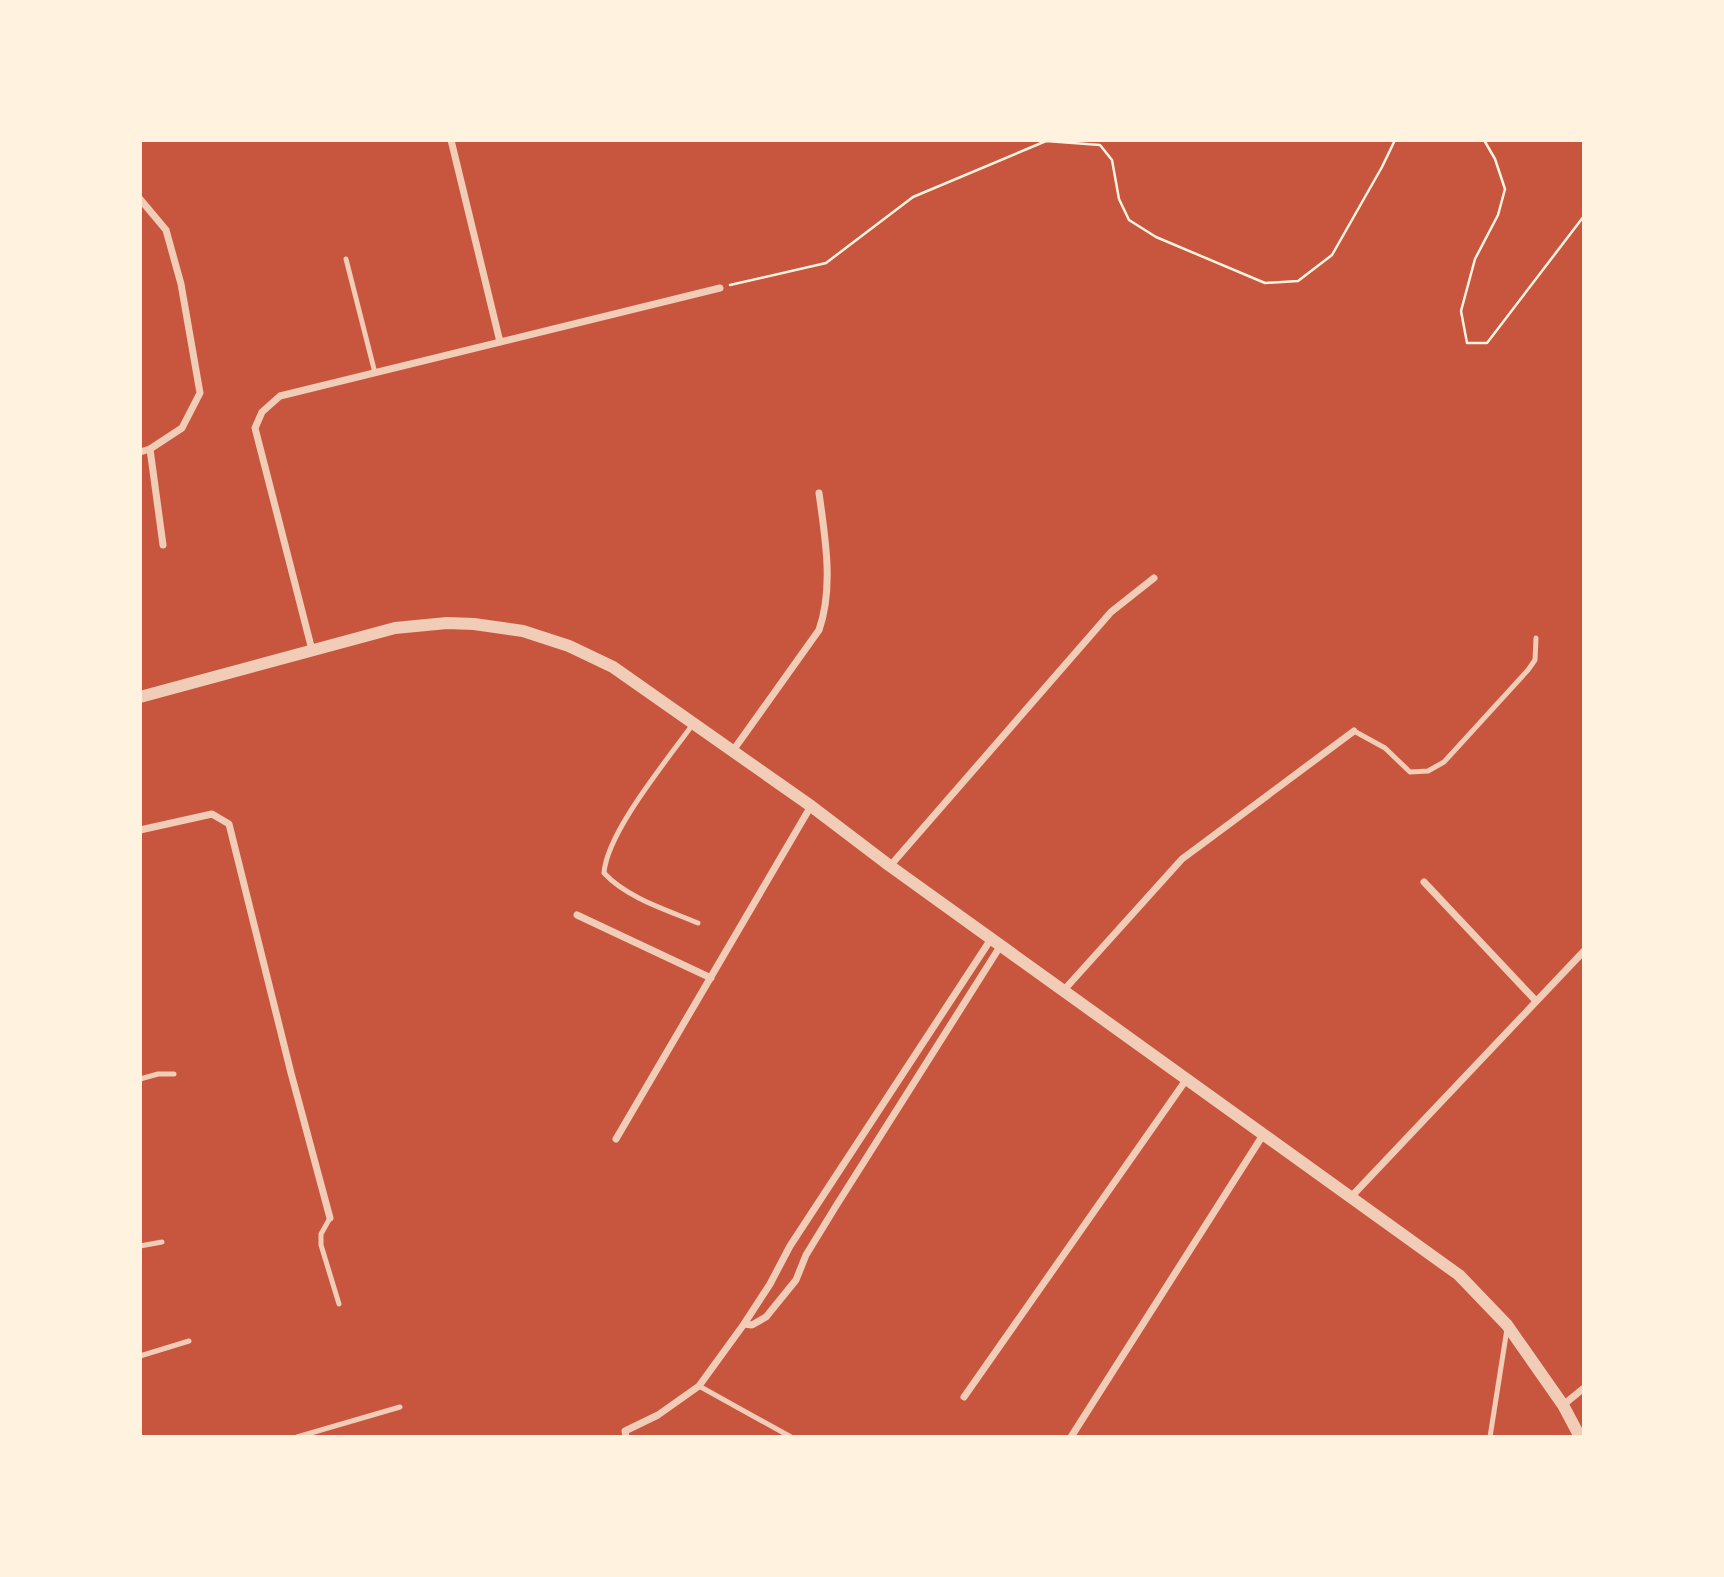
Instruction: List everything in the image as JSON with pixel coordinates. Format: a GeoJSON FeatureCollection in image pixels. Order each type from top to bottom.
{"type":"FeatureCollection","features":[{"type":"Feature","properties":{"kind":"street"},"geometry":{"type":"LineString","coordinates":[[450,140],[500,342]]}},
{"type":"Feature","properties":{"kind":"street"},"geometry":{"type":"LineString","coordinates":[[140,199],[166,230],[181,284],[200,393],[182,428],[150,449],[140,452]]}},
{"type":"Feature","properties":{"kind":"street"},"geometry":{"type":"LineString","coordinates":[[312,650],[255,428],[261,412],[280,396],[720,288]]}},
{"type":"Feature","properties":{"kind":"street"},"geometry":{"type":"LineString","coordinates":[[150,449],[163,545]]}},
{"type":"Feature","properties":{"kind":"street"},"geometry":{"type":"LineString","coordinates":[[732,752],[819,630],[824,615],[827,549],[819,493]]}},
{"type":"Feature","properties":{"kind":"street"},"geometry":{"type":"LineString","coordinates":[[890,866],[1111,612],[1154,578]]}},
{"type":"Feature","properties":{"kind":"street"},"geometry":{"type":"LineString","coordinates":[[140,697],[369,634],[421,624],[474,624],[523,631],[569,646],[602,661],[811,806],[1263,1136],[1459,1275],[1507,1325],[1563,1405],[1580,1437]]}},
{"type":"Feature","properties":{"kind":"street"},"geometry":{"type":"LineString","coordinates":[[1064,990],[1182,859],[1354,731]]}},
{"type":"Feature","properties":{"kind":"street"},"geometry":{"type":"LineString","coordinates":[[616,1139],[811,806]]}},
{"type":"Feature","properties":{"kind":"street"},"geometry":{"type":"LineString","coordinates":[[140,830],[212,814],[229,824],[330,1218]]}},
{"type":"Feature","properties":{"kind":"street"},"geometry":{"type":"LineString","coordinates":[[1424,882],[1536,1001]]}},
{"type":"Feature","properties":{"kind":"street"},"geometry":{"type":"LineString","coordinates":[[577,915],[710,978]]}},
{"type":"Feature","properties":{"kind":"street"},"geometry":{"type":"LineString","coordinates":[[626,1437],[625,1431],[658,1415],[699,1385],[744,1324],[790,1246],[996,942]]}},
{"type":"Feature","properties":{"kind":"street"},"geometry":{"type":"LineString","coordinates":[[744,1324],[752,1325],[766,1317],[796,1280],[806,1255],[996,942]]}},
{"type":"Feature","properties":{"kind":"street"},"geometry":{"type":"LineString","coordinates":[[1350,1198],[1584,951]]}},
{"type":"Feature","properties":{"kind":"street"},"geometry":{"type":"LineString","coordinates":[[964,1397],[1186,1080]]}},
{"type":"Feature","properties":{"kind":"street"},"geometry":{"type":"LineString","coordinates":[[1071,1437],[1263,1136]]}},
{"type":"Feature","properties":{"kind":"street"},"geometry":{"type":"LineString","coordinates":[[1563,1405],[1584,1388]]}},
{"type":"Feature","properties":{"kind":"lane"},"geometry":{"type":"LineString","coordinates":[[346,259],[375,373]]}},
{"type":"Feature","properties":{"kind":"lane"},"geometry":{"type":"LineString","coordinates":[[1354,731],[1385,748],[1410,772],[1428,771],[1444,762],[1528,670],[1535,660],[1536,638]]}},
{"type":"Feature","properties":{"kind":"lane"},"geometry":{"type":"LineString","coordinates":[[693,724],[634,805],[605,861],[604,873],[652,904],[698,923]]}},
{"type":"Feature","properties":{"kind":"lane"},"geometry":{"type":"LineString","coordinates":[[140,1079],[158,1074],[174,1074]]}},
{"type":"Feature","properties":{"kind":"lane"},"geometry":{"type":"LineString","coordinates":[[330,1218],[321,1234],[321,1245],[339,1304]]}},
{"type":"Feature","properties":{"kind":"lane"},"geometry":{"type":"LineString","coordinates":[[140,1246],[162,1242]]}},
{"type":"Feature","properties":{"kind":"lane"},"geometry":{"type":"LineString","coordinates":[[1490,1437],[1507,1325]]}},
{"type":"Feature","properties":{"kind":"lane"},"geometry":{"type":"LineString","coordinates":[[140,1356],[189,1340]]}},
{"type":"Feature","properties":{"kind":"lane"},"geometry":{"type":"LineString","coordinates":[[699,1385],[792,1437]]}},
{"type":"Feature","properties":{"kind":"lane"},"geometry":{"type":"LineString","coordinates":[[297,1437],[400,1407]]}},
{"type":"Feature","properties":{"kind":"path"},"geometry":{"type":"LineString","coordinates":[[720,288],[826,263],[912,197],[1046,141],[1100,145],[1112,160],[1119,199],[1129,220],[1156,237],[1265,283],[1298,281],[1332,256],[1395,140]]}},
{"type":"Feature","properties":{"kind":"path"},"geometry":{"type":"LineString","coordinates":[[1484,140],[1495,159],[1505,189],[1498,215],[1475,259],[1461,311],[1467,344],[1487,343],[1584,216]]}}]}
